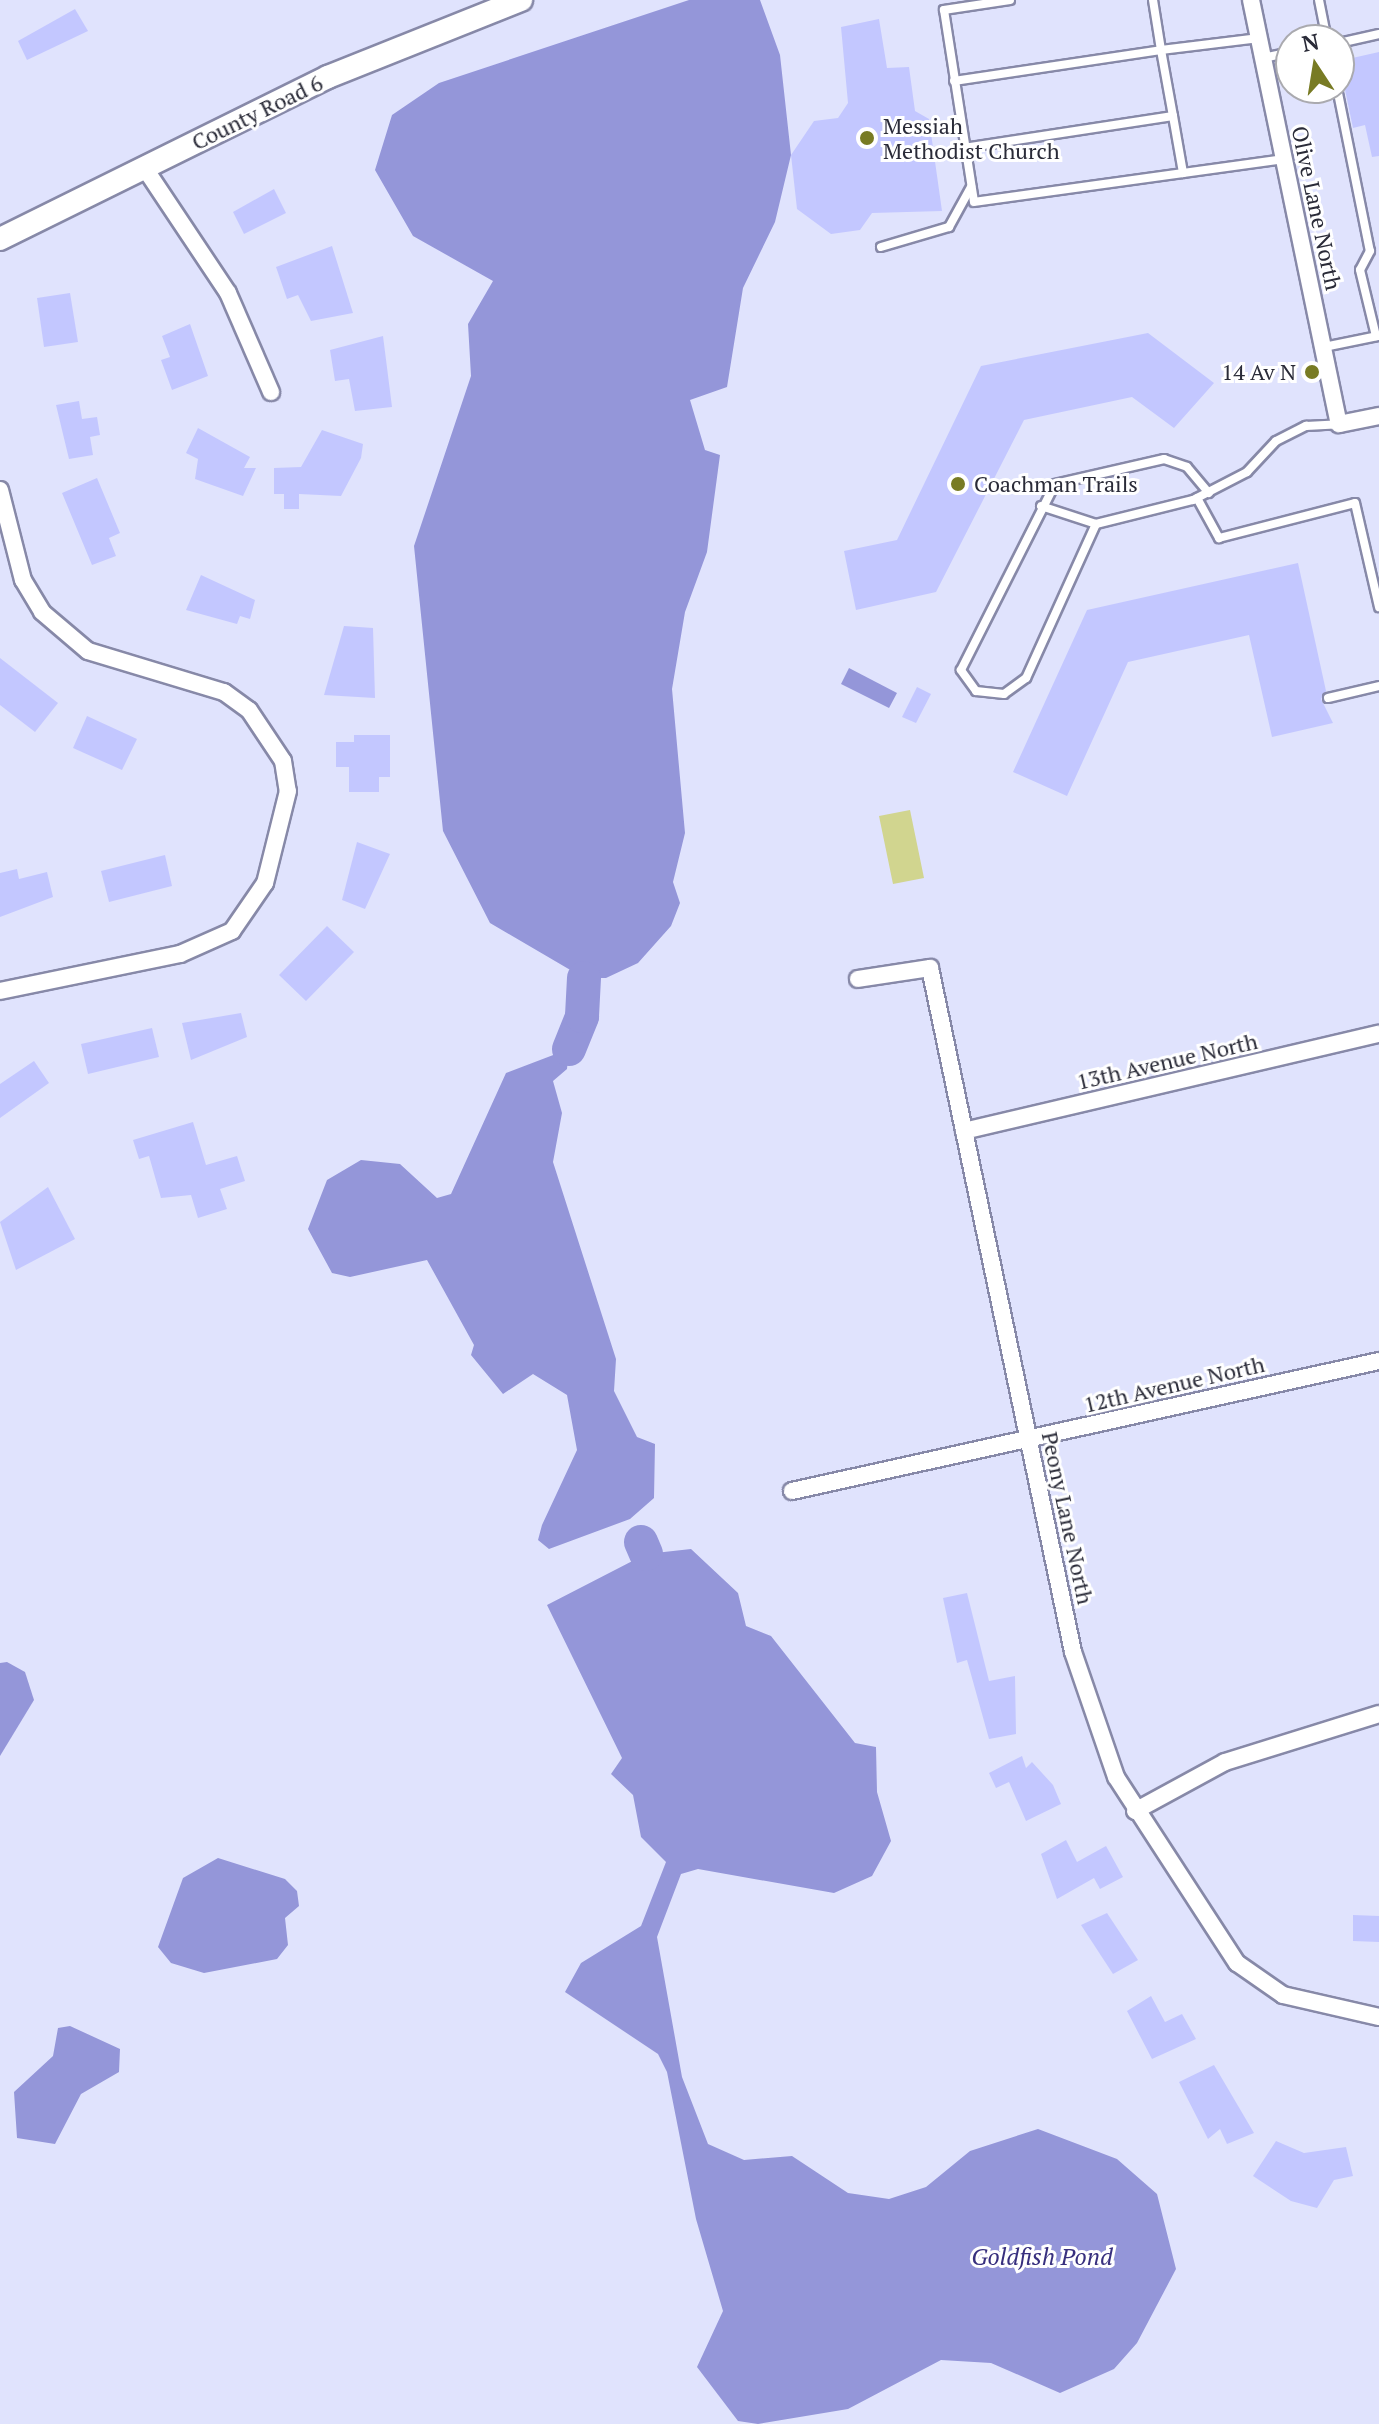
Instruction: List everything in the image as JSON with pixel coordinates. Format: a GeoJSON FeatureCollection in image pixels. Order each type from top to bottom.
{"type":"FeatureCollection","features":[{"type":"Feature","properties":{"kind":"main road","name":"County Road 6"},"geometry":{"type":"LineString","coordinates":[[0,239],[396,47],[521,0]]}},
{"type":"Feature","properties":{"kind":"street","name":"Olive Lane North"},"geometry":{"type":"LineString","coordinates":[[1251,0],[1339,424]]}},
{"type":"Feature","properties":{"kind":"street"},"geometry":{"type":"LineString","coordinates":[[144,167],[228,293],[271,392]]}},
{"type":"Feature","properties":{"kind":"street"},"geometry":{"type":"LineString","coordinates":[[1339,424],[1379,416]]}},
{"type":"Feature","properties":{"kind":"street"},"geometry":{"type":"LineString","coordinates":[[0,490],[23,580],[42,612],[88,651],[224,692],[249,710],[283,761],[288,791],[265,883],[232,931],[180,954],[0,991]]}},
{"type":"Feature","properties":{"kind":"street","name":"Peony Lane North"},"geometry":{"type":"LineString","coordinates":[[858,979],[930,968],[1091,1716],[1135,1811],[1237,1963],[1257,1981],[1283,1995],[1377,2017]]}},
{"type":"Feature","properties":{"kind":"street","name":"13th Avenue North"},"geometry":{"type":"LineString","coordinates":[[964,1131],[1379,1034]]}},
{"type":"Feature","properties":{"kind":"street","name":"12th Avenue North"},"geometry":{"type":"LineString","coordinates":[[792,1491],[1379,1361]]}},
{"type":"Feature","properties":{"kind":"street"},"geometry":{"type":"LineString","coordinates":[[1135,1811],[1225,1762],[1379,1714]]}},
{"type":"Feature","properties":{"kind":"lane"},"geometry":{"type":"LineString","coordinates":[[1010,0],[944,10],[974,202],[1285,159]]}},
{"type":"Feature","properties":{"kind":"lane"},"geometry":{"type":"LineString","coordinates":[[1153,0],[1183,173]]}},
{"type":"Feature","properties":{"kind":"lane"},"geometry":{"type":"LineString","coordinates":[[1319,0],[1324,24]]}},
{"type":"Feature","properties":{"kind":"lane"},"geometry":{"type":"LineString","coordinates":[[1355,39],[1379,34]]}},
{"type":"Feature","properties":{"kind":"lane"},"geometry":{"type":"LineString","coordinates":[[954,81],[1259,38]]}},
{"type":"Feature","properties":{"kind":"lane"},"geometry":{"type":"LineString","coordinates":[[1263,58],[1275,55]]}},
{"type":"Feature","properties":{"kind":"lane"},"geometry":{"type":"LineString","coordinates":[[1324,347],[1377,336],[1360,270],[1370,251],[1340,104]]}},
{"type":"Feature","properties":{"kind":"lane"},"geometry":{"type":"LineString","coordinates":[[965,148],[1173,116]]}},
{"type":"Feature","properties":{"kind":"lane"},"geometry":{"type":"LineString","coordinates":[[881,247],[949,227],[971,187]]}},
{"type":"Feature","properties":{"kind":"lane"},"geometry":{"type":"LineString","coordinates":[[1041,506],[1096,524],[1197,498],[1247,472],[1276,441],[1306,426],[1339,424]]}},
{"type":"Feature","properties":{"kind":"lane"},"geometry":{"type":"LineString","coordinates":[[1096,524],[1026,678],[1004,694],[976,691],[961,670],[1041,506],[1069,475],[1164,459],[1187,467],[1209,493]]}},
{"type":"Feature","properties":{"kind":"lane"},"geometry":{"type":"LineString","coordinates":[[1197,498],[1219,538],[1355,503],[1379,607]]}},
{"type":"Feature","properties":{"kind":"lane"},"geometry":{"type":"LineString","coordinates":[[1328,698],[1379,686]]}},
{"type":"Feature","properties":{"kind":"green space"},"geometry":{"type":"Polygon","coordinates":[[[910,810],[924,878],[893,884],[879,816],[910,810]]]}},
{"type":"Feature","properties":{"kind":"water"},"geometry":{"type":"Polygon","coordinates":[[[689,0],[760,0],[780,55],[791,155],[775,222],[743,288],[727,387],[690,400],[705,450],[720,455],[707,552],[685,612],[672,689],[685,833],[673,882],[680,903],[671,926],[638,963],[606,978],[584,978],[490,923],[443,831],[414,546],[471,376],[468,324],[493,281],[413,236],[375,170],[392,115],[439,83],[689,0]]]}},
{"type":"Feature","properties":{"kind":"water"},"geometry":{"type":"Polygon","coordinates":[[[849,668],[897,693],[889,708],[841,684],[849,668]]]}},
{"type":"Feature","properties":{"kind":"water"},"geometry":{"type":"Polygon","coordinates":[[[569,1049],[567,1069],[553,1081],[562,1113],[553,1162],[616,1359],[614,1391],[637,1437],[655,1444],[654,1498],[630,1519],[549,1549],[538,1540],[542,1525],[577,1450],[567,1395],[533,1374],[503,1394],[471,1355],[474,1345],[427,1260],[350,1277],[332,1273],[308,1229],[327,1180],[361,1160],[400,1164],[437,1198],[451,1194],[506,1073],[569,1049]]]}},
{"type":"Feature","properties":{"kind":"water","name":"Goldfish Pond"},"geometry":{"type":"Polygon","coordinates":[[[691,1549],[738,1593],[746,1626],[771,1636],[855,1743],[876,1747],[877,1792],[891,1841],[872,1876],[834,1893],[698,1869],[681,1874],[657,1937],[682,2077],[708,2144],[744,2160],[792,2156],[848,2193],[889,2199],[926,2187],[970,2151],[1038,2129],[1117,2159],[1157,2194],[1176,2269],[1137,2343],[1114,2369],[1060,2393],[991,2363],[941,2360],[848,2409],[758,2424],[738,2421],[697,2367],[723,2311],[696,2219],[667,2072],[658,2054],[565,1992],[581,1963],[641,1926],[666,1862],[641,1837],[633,1795],[611,1774],[622,1758],[547,1605],[646,1554],[691,1549]]]}},
{"type":"Feature","properties":{"kind":"water"},"geometry":{"type":"Polygon","coordinates":[[[7,1662],[25,1672],[34,1700],[0,1756],[0,1663],[7,1662]]]}},
{"type":"Feature","properties":{"kind":"water"},"geometry":{"type":"Polygon","coordinates":[[[218,1858],[285,1879],[297,1891],[299,1906],[285,1918],[288,1945],[277,1959],[204,1973],[171,1963],[158,1947],[183,1878],[218,1858]]]}},
{"type":"Feature","properties":{"kind":"water"},"geometry":{"type":"Polygon","coordinates":[[[70,2026],[120,2049],[119,2072],[81,2094],[55,2144],[17,2138],[14,2092],[53,2056],[58,2028],[70,2026]]]}},
{"type":"Feature","properties":{"kind":"building"},"geometry":{"type":"Polygon","coordinates":[[[75,9],[88,31],[27,60],[18,41],[75,9]]]}},
{"type":"Feature","properties":{"kind":"building","name":"Messiah Methodist Church"},"geometry":{"type":"Polygon","coordinates":[[[879,19],[887,68],[909,67],[915,111],[929,119],[942,211],[872,213],[860,230],[831,234],[797,209],[791,155],[814,121],[838,118],[848,103],[841,27],[879,19]]]}},
{"type":"Feature","properties":{"kind":"building"},"geometry":{"type":"Polygon","coordinates":[[[1379,52],[1379,156],[1372,157],[1365,125],[1353,128],[1348,104],[1355,104],[1355,57],[1379,52]]]}},
{"type":"Feature","properties":{"kind":"building"},"geometry":{"type":"Polygon","coordinates":[[[274,189],[286,213],[244,234],[233,212],[274,189]]]}},
{"type":"Feature","properties":{"kind":"building"},"geometry":{"type":"Polygon","coordinates":[[[332,246],[353,313],[311,321],[298,295],[287,299],[276,267],[332,246]]]}},
{"type":"Feature","properties":{"kind":"building"},"geometry":{"type":"Polygon","coordinates":[[[70,293],[78,342],[44,347],[37,298],[70,293]]]}},
{"type":"Feature","properties":{"kind":"building"},"geometry":{"type":"Polygon","coordinates":[[[190,324],[208,376],[172,390],[161,360],[170,357],[162,336],[190,324]]]}},
{"type":"Feature","properties":{"kind":"building","name":"Coachman Trails"},"geometry":{"type":"Polygon","coordinates":[[[1148,333],[1214,383],[1174,428],[1132,397],[1024,420],[936,592],[856,610],[844,551],[897,540],[981,366],[1148,333]]]}},
{"type":"Feature","properties":{"kind":"building"},"geometry":{"type":"Polygon","coordinates":[[[383,336],[392,407],[355,411],[349,379],[335,381],[330,350],[383,336]]]}},
{"type":"Feature","properties":{"kind":"building"},"geometry":{"type":"Polygon","coordinates":[[[79,401],[82,419],[97,417],[100,435],[90,437],[93,455],[69,459],[56,405],[79,401]]]}},
{"type":"Feature","properties":{"kind":"building"},"geometry":{"type":"Polygon","coordinates":[[[198,428],[250,457],[244,468],[256,468],[243,496],[195,479],[198,459],[186,453],[198,428]]]}},
{"type":"Feature","properties":{"kind":"building"},"geometry":{"type":"Polygon","coordinates":[[[322,430],[363,444],[361,458],[341,496],[299,494],[299,509],[284,509],[284,494],[274,494],[274,468],[301,467],[322,430]]]}},
{"type":"Feature","properties":{"kind":"building"},"geometry":{"type":"Polygon","coordinates":[[[97,478],[120,533],[109,538],[116,556],[92,565],[62,493],[97,478]]]}},
{"type":"Feature","properties":{"kind":"building"},"geometry":{"type":"Polygon","coordinates":[[[1298,563],[1326,691],[1321,699],[1333,723],[1272,737],[1249,635],[1128,662],[1067,796],[1013,772],[1087,610],[1298,563]]]}},
{"type":"Feature","properties":{"kind":"building"},"geometry":{"type":"Polygon","coordinates":[[[201,575],[255,600],[250,619],[240,616],[237,624],[186,610],[201,575]]]}},
{"type":"Feature","properties":{"kind":"building"},"geometry":{"type":"Polygon","coordinates":[[[344,626],[373,628],[375,698],[324,695],[344,626]]]}},
{"type":"Feature","properties":{"kind":"building"},"geometry":{"type":"Polygon","coordinates":[[[0,658],[58,703],[35,732],[0,705],[0,658]]]}},
{"type":"Feature","properties":{"kind":"building"},"geometry":{"type":"Polygon","coordinates":[[[917,687],[931,694],[916,723],[902,717],[917,687]]]}},
{"type":"Feature","properties":{"kind":"building"},"geometry":{"type":"Polygon","coordinates":[[[87,716],[137,739],[122,770],[73,748],[87,716]]]}},
{"type":"Feature","properties":{"kind":"building"},"geometry":{"type":"Polygon","coordinates":[[[354,735],[390,735],[390,777],[379,777],[379,792],[349,792],[349,767],[336,767],[336,742],[354,742],[354,735]]]}},
{"type":"Feature","properties":{"kind":"building"},"geometry":{"type":"Polygon","coordinates":[[[357,842],[390,854],[365,909],[342,900],[357,842]]]}},
{"type":"Feature","properties":{"kind":"building"},"geometry":{"type":"Polygon","coordinates":[[[165,855],[172,886],[109,902],[101,871],[165,855]]]}},
{"type":"Feature","properties":{"kind":"building"},"geometry":{"type":"Polygon","coordinates":[[[17,869],[19,879],[47,872],[53,897],[0,917],[0,873],[17,869]]]}},
{"type":"Feature","properties":{"kind":"building"},"geometry":{"type":"Polygon","coordinates":[[[327,926],[354,952],[306,1001],[279,975],[327,926]]]}},
{"type":"Feature","properties":{"kind":"building"},"geometry":{"type":"Polygon","coordinates":[[[241,1013],[247,1037],[191,1060],[182,1023],[241,1013]]]}},
{"type":"Feature","properties":{"kind":"building"},"geometry":{"type":"Polygon","coordinates":[[[152,1028],[159,1057],[88,1074],[81,1044],[152,1028]]]}},
{"type":"Feature","properties":{"kind":"building"},"geometry":{"type":"Polygon","coordinates":[[[34,1061],[49,1083],[0,1118],[0,1084],[34,1061]]]}},
{"type":"Feature","properties":{"kind":"building"},"geometry":{"type":"Polygon","coordinates":[[[193,1122],[206,1165],[237,1156],[245,1181],[220,1189],[227,1209],[198,1218],[191,1195],[161,1198],[149,1156],[139,1159],[133,1140],[193,1122]]]}},
{"type":"Feature","properties":{"kind":"building"},"geometry":{"type":"Polygon","coordinates":[[[48,1187],[75,1239],[16,1270],[0,1222],[48,1187]]]}},
{"type":"Feature","properties":{"kind":"building"},"geometry":{"type":"Polygon","coordinates":[[[967,1593],[989,1681],[1015,1676],[1016,1734],[989,1739],[967,1660],[957,1663],[943,1598],[967,1593]]]}},
{"type":"Feature","properties":{"kind":"building"},"geometry":{"type":"Polygon","coordinates":[[[1022,1756],[1026,1768],[1032,1762],[1053,1785],[1061,1804],[1026,1821],[1009,1782],[996,1788],[989,1773],[1022,1756]]]}},
{"type":"Feature","properties":{"kind":"building"},"geometry":{"type":"Polygon","coordinates":[[[1066,1840],[1077,1862],[1106,1846],[1123,1877],[1100,1889],[1094,1878],[1057,1899],[1041,1854],[1066,1840]]]}},
{"type":"Feature","properties":{"kind":"building"},"geometry":{"type":"Polygon","coordinates":[[[1107,1913],[1138,1960],[1113,1974],[1081,1925],[1107,1913]]]}},
{"type":"Feature","properties":{"kind":"building"},"geometry":{"type":"Polygon","coordinates":[[[1353,1915],[1379,1916],[1379,1942],[1353,1941],[1353,1915]]]}},
{"type":"Feature","properties":{"kind":"building"},"geometry":{"type":"Polygon","coordinates":[[[1151,1996],[1165,2022],[1182,2014],[1196,2039],[1152,2059],[1127,2011],[1151,1996]]]}},
{"type":"Feature","properties":{"kind":"building"},"geometry":{"type":"Polygon","coordinates":[[[1214,2065],[1254,2133],[1227,2144],[1220,2129],[1208,2139],[1179,2082],[1214,2065]]]}},
{"type":"Feature","properties":{"kind":"building"},"geometry":{"type":"Polygon","coordinates":[[[1276,2141],[1304,2153],[1346,2147],[1353,2176],[1334,2180],[1317,2208],[1291,2201],[1253,2176],[1276,2141]]]}},
{"type":"Feature","properties":{"kind":"waterway"},"geometry":{"type":"LineString","coordinates":[[569,1049],[582,1016],[584,978]]}},
{"type":"Feature","properties":{"kind":"waterway"},"geometry":{"type":"LineString","coordinates":[[641,1542],[646,1554]]}},
{"type":"Feature","properties":{"kind":"place","name":"Messiah Methodist Church"},"geometry":{"type":"Point","coordinates":[867,138]}},
{"type":"Feature","properties":{"kind":"place","name":"14 Av N"},"geometry":{"type":"Point","coordinates":[1312,372]}},
{"type":"Feature","properties":{"kind":"place","name":"Coachman Trails"},"geometry":{"type":"Point","coordinates":[958,484]}}]}
